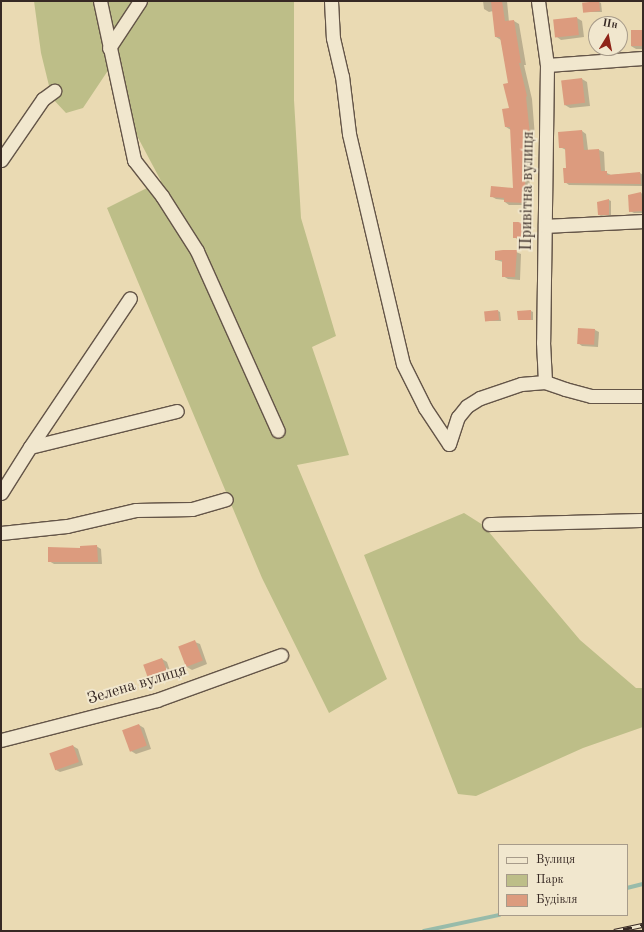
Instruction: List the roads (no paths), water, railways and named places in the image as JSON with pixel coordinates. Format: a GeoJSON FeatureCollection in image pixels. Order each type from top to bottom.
{"type":"FeatureCollection","features":[{"type":"Feature","properties":{"kind":"street"},"geometry":{"type":"LineString","coordinates":[[100,1],[134,160],[162,196],[197,251],[278,431]]}},
{"type":"Feature","properties":{"kind":"street"},"geometry":{"type":"LineString","coordinates":[[109,48],[140,1]]}},
{"type":"Feature","properties":{"kind":"street"},"geometry":{"type":"LineString","coordinates":[[332,1],[333,38],[342,76],[349,134],[389,312],[403,364],[424,408],[449,444],[458,417],[468,406],[480,398],[521,384],[546,382],[591,396],[643,396]]}},
{"type":"Feature","properties":{"kind":"street","name":"Привітна вулиця"},"geometry":{"type":"LineString","coordinates":[[538,1],[547,64],[543,342],[546,382]]}},
{"type":"Feature","properties":{"kind":"street"},"geometry":{"type":"LineString","coordinates":[[547,64],[643,58]]}},
{"type":"Feature","properties":{"kind":"street"},"geometry":{"type":"LineString","coordinates":[[1,160],[43,99],[54,91]]}},
{"type":"Feature","properties":{"kind":"street"},"geometry":{"type":"LineString","coordinates":[[545,226],[643,222]]}},
{"type":"Feature","properties":{"kind":"street"},"geometry":{"type":"LineString","coordinates":[[1,493],[130,298]]}},
{"type":"Feature","properties":{"kind":"street"},"geometry":{"type":"LineString","coordinates":[[30,447],[177,411]]}},
{"type":"Feature","properties":{"kind":"street"},"geometry":{"type":"LineString","coordinates":[[1,533],[67,526],[136,510],[192,509],[226,500]]}},
{"type":"Feature","properties":{"kind":"street"},"geometry":{"type":"LineString","coordinates":[[489,524],[643,520]]}},
{"type":"Feature","properties":{"kind":"street","name":"Зелена вулиця"},"geometry":{"type":"LineString","coordinates":[[1,740],[157,700],[281,655]]}},
{"type":"Feature","properties":{"kind":"waterway"},"geometry":{"type":"LineString","coordinates":[[628,888],[643,884]]}},
{"type":"Feature","properties":{"kind":"waterway"},"geometry":{"type":"LineString","coordinates":[[424,931],[498,915]]}},
{"type":"Feature","properties":{"kind":"railway"},"geometry":{"type":"LineString","coordinates":[[614,931],[643,925]]}}]}
